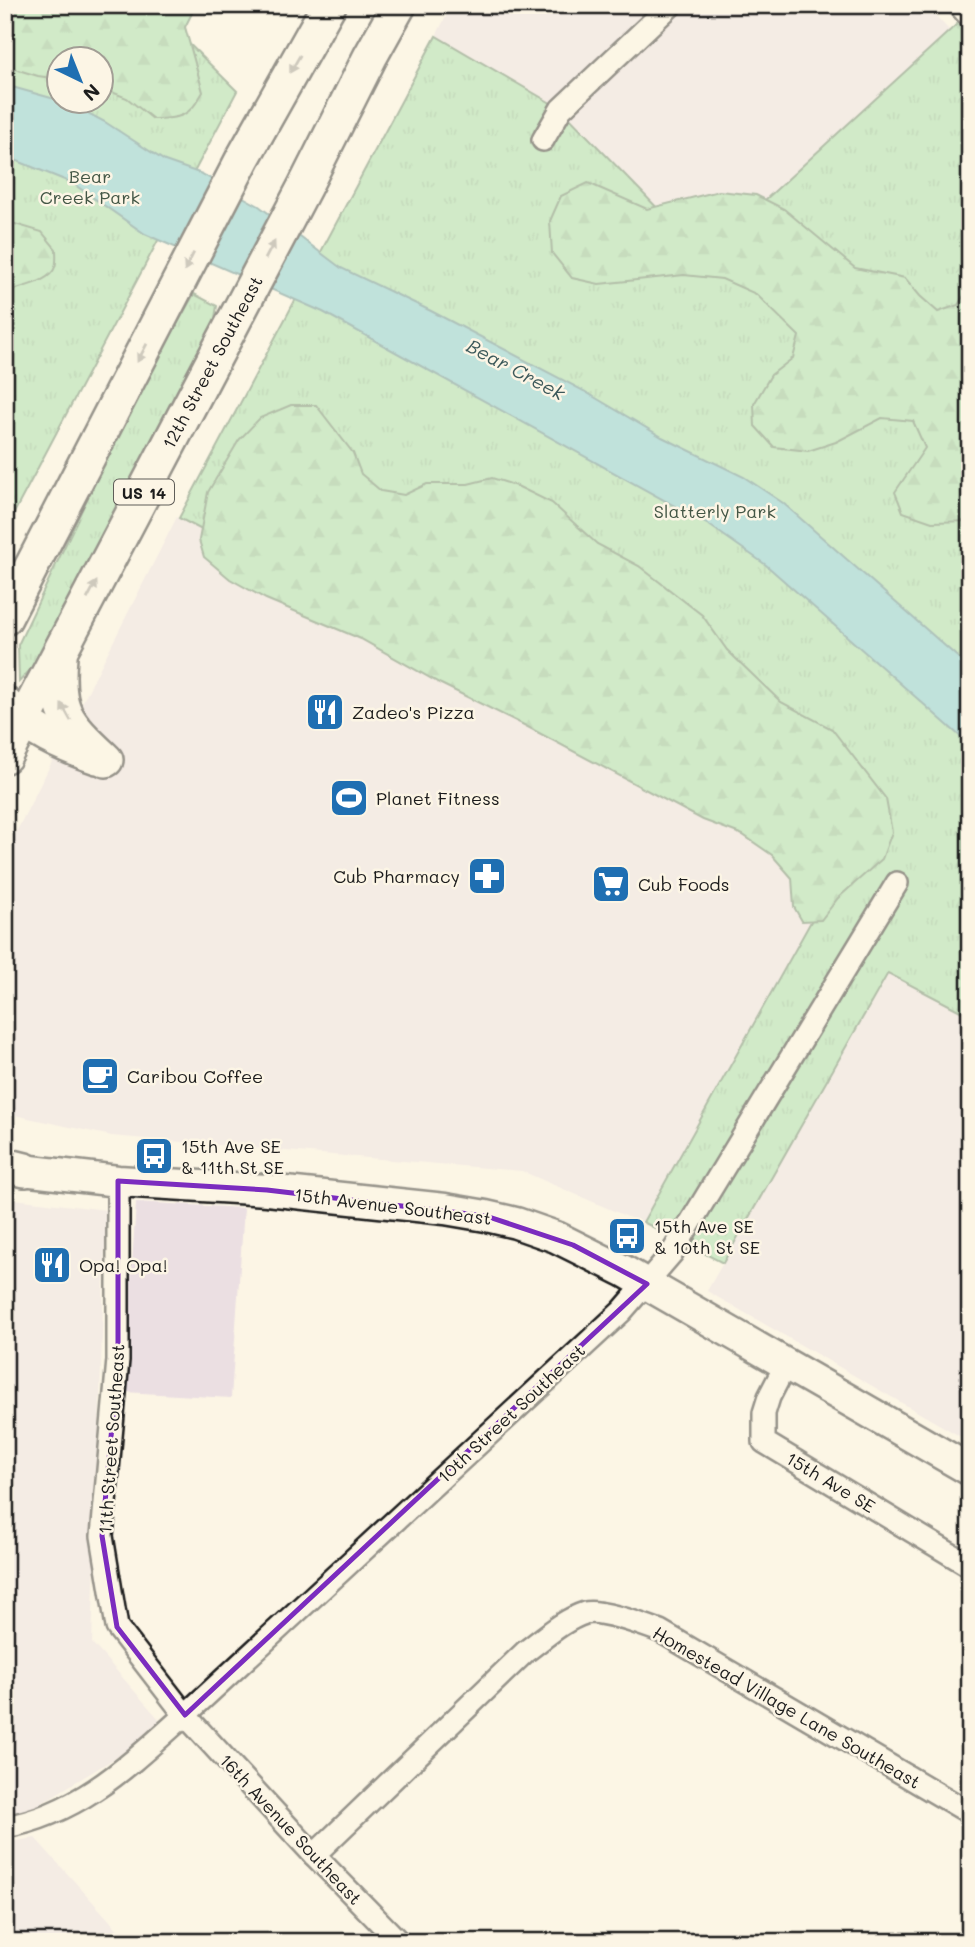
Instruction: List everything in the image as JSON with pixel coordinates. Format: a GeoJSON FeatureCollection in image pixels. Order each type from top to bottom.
{"type":"FeatureCollection","features":[{"type":"Feature","properties":{"kind":"main road"},"geometry":{"type":"LineString","coordinates":[[5,618],[243,158],[329,5]]}},
{"type":"Feature","properties":{"kind":"main road","name":"12th Street Southeast"},"geometry":{"type":"LineString","coordinates":[[5,756],[14,713],[60,651],[399,5]]}},
{"type":"Feature","properties":{"kind":"main road"},"geometry":{"type":"LineString","coordinates":[[14,713],[47,737],[106,760],[81,737],[60,703],[57,686],[60,651]]}},
{"type":"Feature","properties":{"kind":"main road","name":"15th Avenue Southeast"},"geometry":{"type":"LineString","coordinates":[[12,1168],[118,1181],[267,1190],[445,1209],[516,1223],[573,1245],[647,1284],[970,1470]]}},
{"type":"Feature","properties":{"kind":"street"},"geometry":{"type":"LineString","coordinates":[[542,140],[561,109],[671,5]]}},
{"type":"Feature","properties":{"kind":"street"},"geometry":{"type":"LineString","coordinates":[[959,5],[970,17]]}},
{"type":"Feature","properties":{"kind":"street","name":"10th Street Southeast"},"geometry":{"type":"LineString","coordinates":[[5,1827],[40,1820],[80,1800],[119,1774],[622,1311],[672,1253],[897,883]]}},
{"type":"Feature","properties":{"kind":"street","name":"11th Street Southeast"},"geometry":{"type":"LineString","coordinates":[[118,1181],[118,1360],[102,1536],[117,1628],[185,1715]]}},
{"type":"Feature","properties":{"kind":"street","name":"15th Ave SE"},"geometry":{"type":"LineString","coordinates":[[786,1364],[764,1413],[764,1442],[970,1566]]}},
{"type":"Feature","properties":{"kind":"street","name":"Homestead Village Lane Southeast"},"geometry":{"type":"LineString","coordinates":[[314,1856],[525,1652],[560,1626],[587,1612],[625,1619],[660,1630],[970,1813]]}},
{"type":"Feature","properties":{"kind":"street","name":"16th Avenue Southeast"},"geometry":{"type":"LineString","coordinates":[[185,1715],[314,1856],[399,1942]]}},
{"type":"Feature","properties":{"kind":"highlighted area"},"geometry":{"type":"Polygon","coordinates":[[[118,1181],[267,1190],[486,1216],[573,1245],[647,1284],[185,1715],[117,1627],[102,1536],[118,1360],[118,1181]]]}},
{"type":"Feature","properties":{"kind":"shaded area"},"geometry":{"type":"Polygon","coordinates":[[[452,5],[925,5],[950,31],[764,200],[756,195],[722,192],[655,206],[561,109],[436,36],[452,5]]]}},
{"type":"Feature","properties":{"kind":"shaded area"},"geometry":{"type":"Polygon","coordinates":[[[177,517],[844,865],[644,1224],[522,1171],[112,1136],[5,1113],[5,854],[177,517]]]}},
{"type":"Feature","properties":{"kind":"shaded area"},"geometry":{"type":"Polygon","coordinates":[[[889,973],[970,1015],[970,1442],[707,1291],[889,973]]]}},
{"type":"Feature","properties":{"kind":"shaded area"},"geometry":{"type":"Polygon","coordinates":[[[5,1198],[106,1210],[92,1643],[166,1727],[33,1808],[5,1816],[5,1198]]]}},
{"type":"Feature","properties":{"kind":"shaded area"},"geometry":{"type":"Polygon","coordinates":[[[136,1202],[244,1208],[231,1398],[124,1392],[136,1202]]]}},
{"type":"Feature","properties":{"kind":"shaded area"},"geometry":{"type":"Polygon","coordinates":[[[35,1838],[129,1942],[5,1942],[5,1843],[35,1838]]]}},
{"type":"Feature","properties":{"kind":"green space"},"geometry":{"type":"Polygon","coordinates":[[[5,5],[196,5],[185,27],[203,92],[193,107],[183,115],[153,119],[127,98],[116,94],[116,46],[46,46],[46,77],[5,66],[5,5]]]}},
{"type":"Feature","properties":{"kind":"green space","name":"Slatterly Park"},"geometry":{"type":"Polygon","coordinates":[[[968,14],[970,1016],[888,973],[723,1263],[643,1222],[842,866],[179,518],[436,36],[561,109],[704,256],[968,14]]]}},
{"type":"Feature","properties":{"kind":"green space","name":"Bear Creek Park"},"geometry":{"type":"Polygon","coordinates":[[[162,17],[237,91],[5,530],[5,43],[46,56],[46,116],[116,116],[116,53],[162,17]]]}},
{"type":"Feature","properties":{"kind":"green space"},"geometry":{"type":"Polygon","coordinates":[[[588,183],[647,209],[719,191],[756,195],[784,209],[855,268],[905,278],[938,312],[958,305],[970,286],[970,521],[932,522],[903,512],[895,492],[925,448],[913,421],[882,418],[836,442],[808,451],[774,447],[755,426],[754,404],[771,375],[793,358],[799,336],[756,294],[722,279],[684,275],[599,284],[572,278],[552,253],[550,221],[561,196],[588,183]]]}},
{"type":"Feature","properties":{"kind":"green space"},"geometry":{"type":"Polygon","coordinates":[[[5,221],[42,232],[56,249],[56,258],[55,267],[47,277],[5,293],[5,221]]]}},
{"type":"Feature","properties":{"kind":"green space"},"geometry":{"type":"Polygon","coordinates":[[[194,294],[217,306],[214,324],[41,658],[19,682],[18,645],[131,406],[194,294]]]}},
{"type":"Feature","properties":{"kind":"green space"},"geometry":{"type":"Polygon","coordinates":[[[291,405],[316,405],[353,453],[361,474],[381,491],[404,495],[427,484],[468,484],[492,478],[517,486],[552,503],[597,544],[639,566],[702,615],[727,650],[781,702],[832,729],[886,799],[892,832],[882,859],[838,898],[821,920],[802,921],[794,907],[792,878],[772,855],[743,835],[703,820],[441,684],[361,639],[266,599],[230,579],[204,557],[199,540],[208,492],[239,440],[260,418],[291,405]]]}},
{"type":"Feature","properties":{"kind":"water","name":"Bear Creek"},"geometry":{"type":"Polygon","coordinates":[[[5,85],[46,97],[46,116],[94,116],[165,161],[202,174],[259,206],[341,268],[431,311],[584,391],[662,437],[744,477],[783,503],[970,668],[970,745],[766,565],[709,525],[323,312],[145,234],[72,183],[5,156],[5,85]]]}},
{"type":"Feature","properties":{"kind":"place","name":"Zadeo's Pizza"},"geometry":{"type":"Point","coordinates":[325,712]}},
{"type":"Feature","properties":{"kind":"place","name":"Planet Fitness"},"geometry":{"type":"Point","coordinates":[349,798]}},
{"type":"Feature","properties":{"kind":"place","name":"Cub Pharmacy"},"geometry":{"type":"Point","coordinates":[487,876]}},
{"type":"Feature","properties":{"kind":"place","name":"Cub Foods"},"geometry":{"type":"Point","coordinates":[611,884]}},
{"type":"Feature","properties":{"kind":"place","name":"Caribou Coffee"},"geometry":{"type":"Point","coordinates":[100,1076]}},
{"type":"Feature","properties":{"kind":"place","name":"15th Ave SE & 11th St SE"},"geometry":{"type":"Point","coordinates":[154,1156]}},
{"type":"Feature","properties":{"kind":"place","name":"15th Ave SE & 10th St SE"},"geometry":{"type":"Point","coordinates":[627,1236]}},
{"type":"Feature","properties":{"kind":"place","name":"Opa! Opa!"},"geometry":{"type":"Point","coordinates":[52,1265]}}]}
